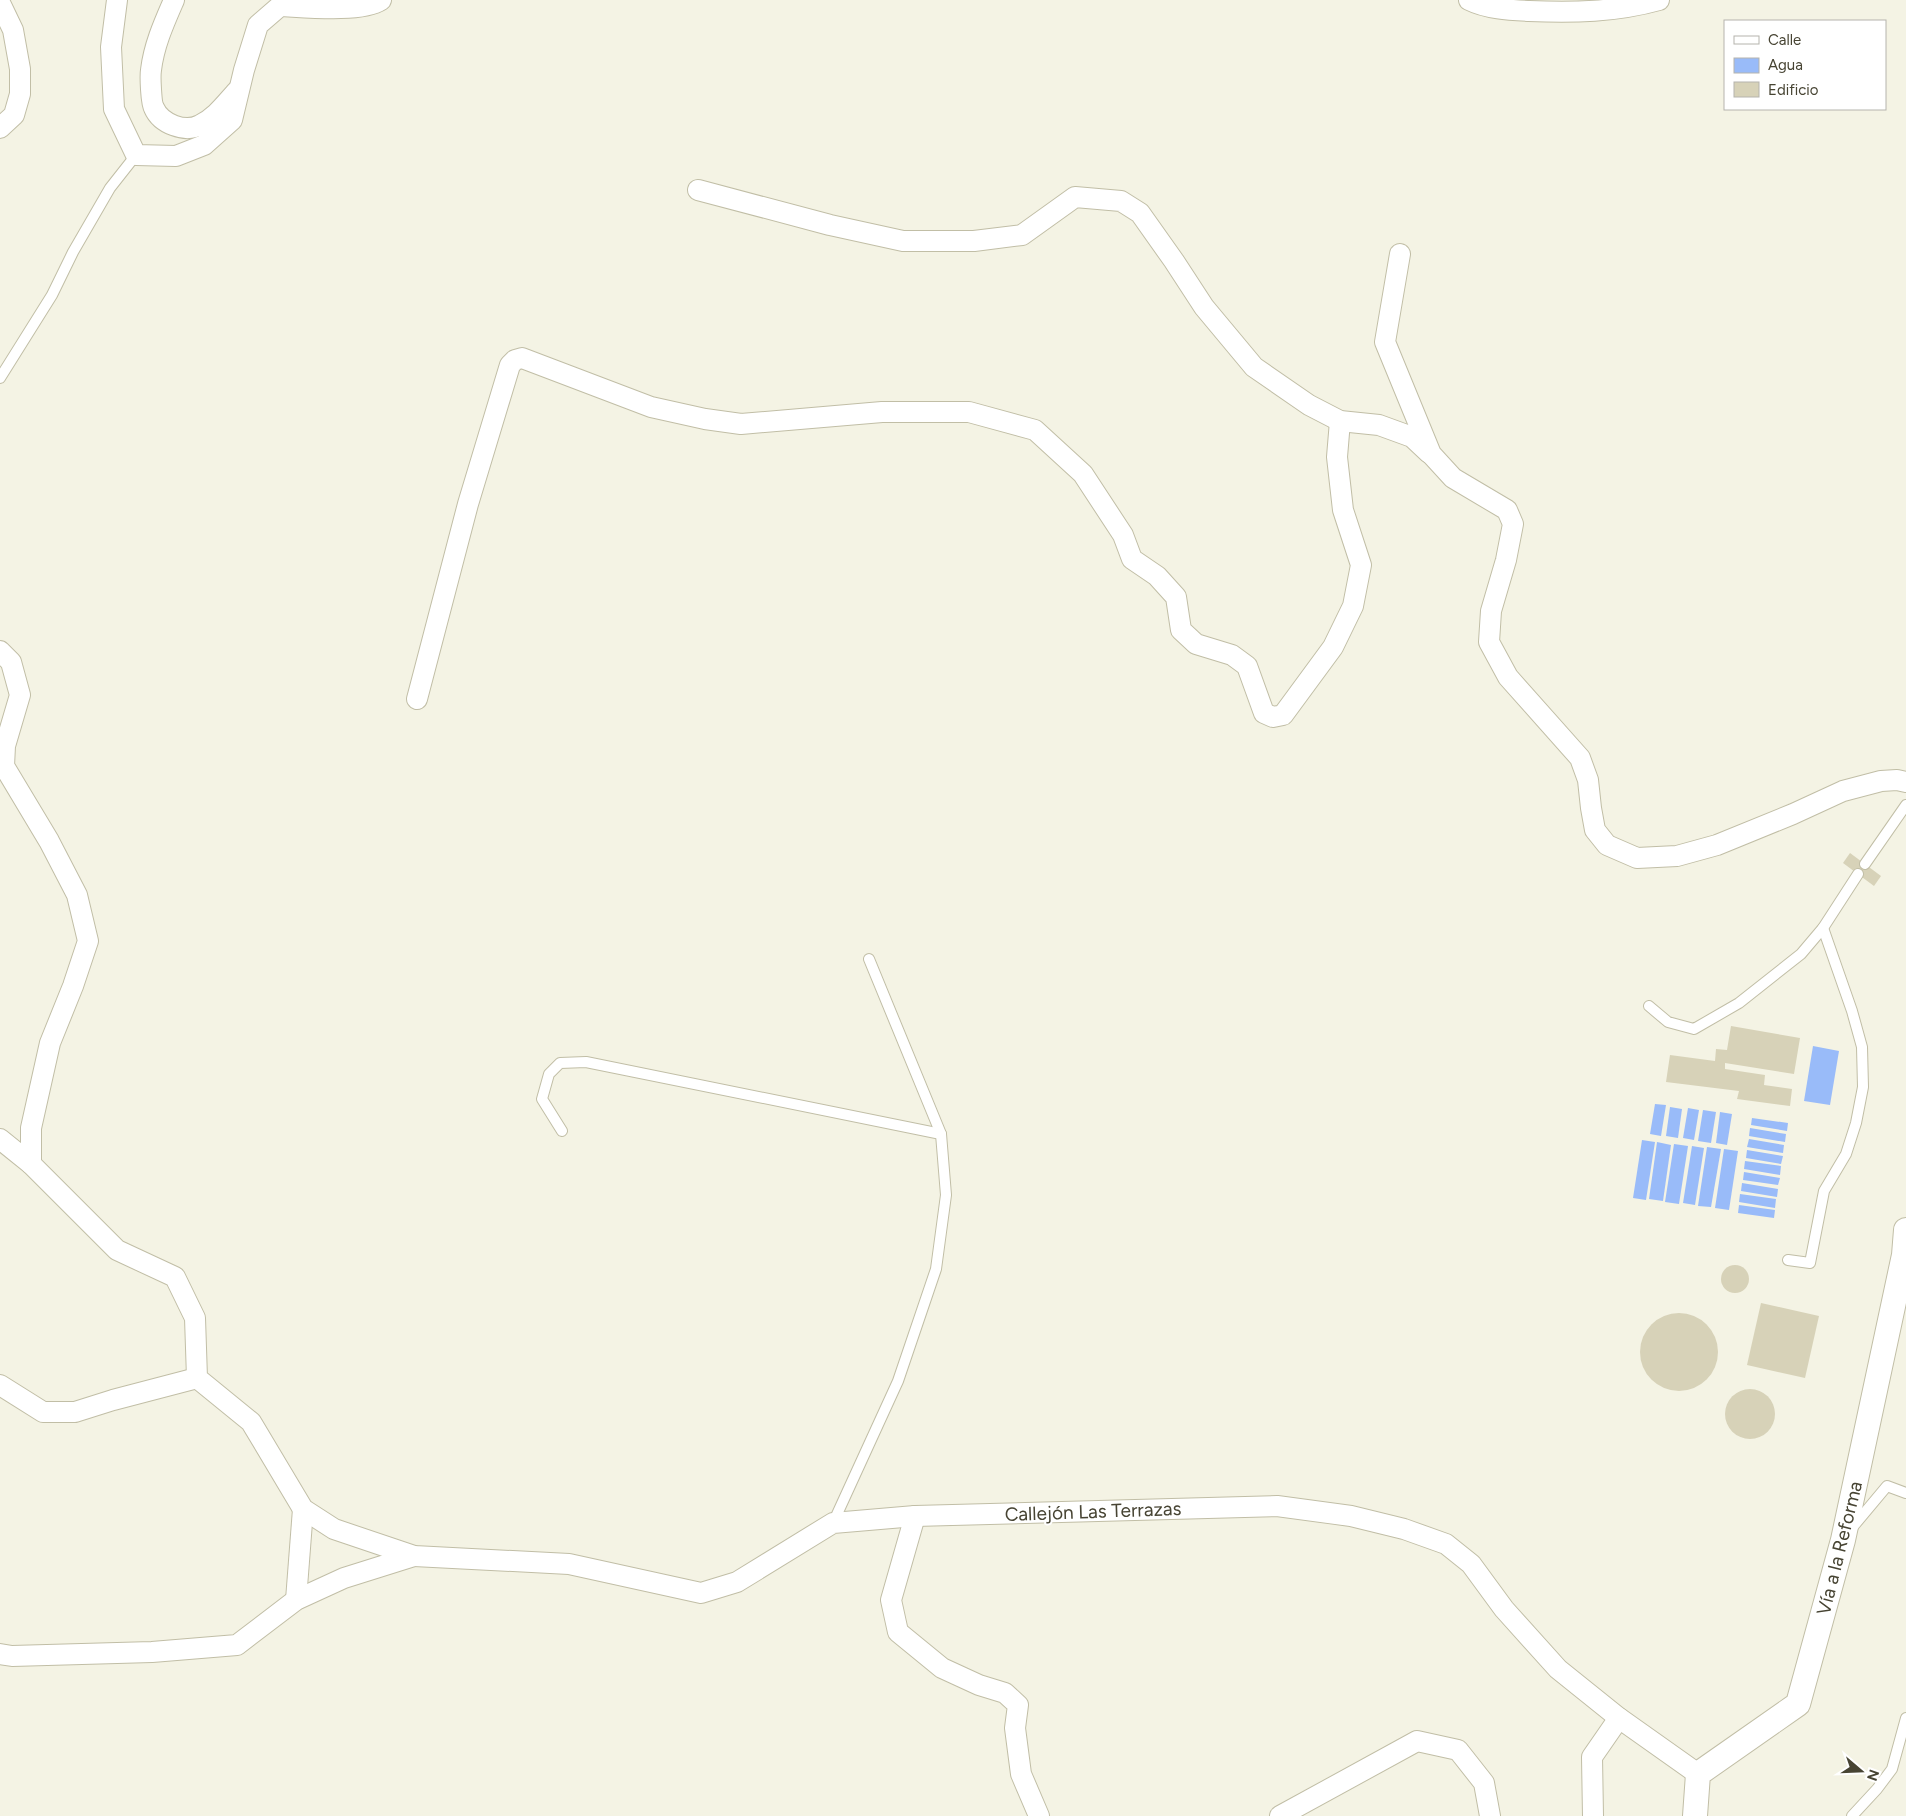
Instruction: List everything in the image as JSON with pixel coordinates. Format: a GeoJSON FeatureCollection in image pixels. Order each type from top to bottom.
{"type":"FeatureCollection","features":[{"type":"Feature","properties":{"kind":"street"},"geometry":{"type":"LineString","coordinates":[[117,0],[110,46],[114,109],[136,155],[176,156],[204,146],[232,120],[258,25],[280,6],[337,8],[376,4],[381,0]]}},
{"type":"Feature","properties":{"kind":"street"},"geometry":{"type":"LineString","coordinates":[[174,0],[157,41],[151,71],[153,108],[166,121],[181,128],[198,127],[214,117],[240,88]]}},
{"type":"Feature","properties":{"kind":"street"},"geometry":{"type":"LineString","coordinates":[[1469,0],[1505,10],[1554,12],[1590,6],[1635,7],[1659,0]]}},
{"type":"Feature","properties":{"kind":"street"},"geometry":{"type":"LineString","coordinates":[[0,4],[14,30],[20,69],[20,94],[14,114],[0,128]]}},
{"type":"Feature","properties":{"kind":"street"},"geometry":{"type":"LineString","coordinates":[[698,190],[830,225],[903,241],[974,241],[1022,235],[1075,196],[1121,202],[1140,213],[1204,307],[1254,367],[1309,405],[1340,420],[1379,425],[1412,437],[1453,478],[1507,510],[1513,524],[1506,560],[1491,611],[1489,642],[1508,677],[1580,758],[1588,780],[1595,830],[1607,845],[1637,858],[1677,856],[1717,845],[1843,791],[1881,780],[1906,782]]}},
{"type":"Feature","properties":{"kind":"street"},"geometry":{"type":"LineString","coordinates":[[1400,254],[1385,342],[1430,454]]}},
{"type":"Feature","properties":{"kind":"street"},"geometry":{"type":"LineString","coordinates":[[417,699],[468,504],[510,365],[515,360],[522,358],[651,408],[741,424],[882,412],[969,412],[1035,430],[1083,474],[1123,535],[1132,559],[1157,576],[1176,597],[1181,630],[1196,644],[1232,654],[1247,666],[1264,713],[1273,717],[1283,715],[1333,647],[1353,606],[1361,565],[1343,510],[1337,457],[1340,420]]}},
{"type":"Feature","properties":{"kind":"street"},"geometry":{"type":"LineString","coordinates":[[0,651],[11,662],[20,695],[5,746],[4,766],[49,841],[76,895],[88,941],[73,986],[50,1043],[31,1128],[31,1164]]}},
{"type":"Feature","properties":{"kind":"street"},"geometry":{"type":"LineString","coordinates":[[0,1139],[31,1164],[117,1250],[175,1277],[195,1318],[197,1378],[251,1422],[304,1510],[334,1529],[414,1556]]}},
{"type":"Feature","properties":{"kind":"street","name":"Vía a la Reforma"},"geometry":{"type":"LineString","coordinates":[[1698,1774],[1798,1704],[1843,1540],[1905,1255],[1906,1230]]}},
{"type":"Feature","properties":{"kind":"street"},"geometry":{"type":"LineString","coordinates":[[0,1385],[43,1412],[75,1412],[197,1378]]}},
{"type":"Feature","properties":{"kind":"street","name":"Callejón Las Terrazas"},"geometry":{"type":"LineString","coordinates":[[414,1556],[569,1564],[701,1593],[737,1582],[833,1523],[915,1516],[1278,1506],[1351,1516],[1404,1529],[1446,1544],[1471,1564],[1504,1609],[1558,1669],[1619,1718],[1698,1774]]}},
{"type":"Feature","properties":{"kind":"street"},"geometry":{"type":"LineString","coordinates":[[296,1600],[304,1510]]}},
{"type":"Feature","properties":{"kind":"street"},"geometry":{"type":"LineString","coordinates":[[915,1516],[891,1600],[898,1632],[942,1668],[980,1685],[1005,1693],[1018,1705],[1015,1728],[1021,1774],[1039,1816]]}},
{"type":"Feature","properties":{"kind":"street"},"geometry":{"type":"LineString","coordinates":[[4,1656],[152,1652],[237,1645],[296,1600],[344,1578],[414,1556]]}},
{"type":"Feature","properties":{"kind":"street"},"geometry":{"type":"LineString","coordinates":[[1593,1816],[1592,1757],[1619,1718]]}},
{"type":"Feature","properties":{"kind":"street"},"geometry":{"type":"LineString","coordinates":[[1280,1816],[1418,1741],[1458,1750],[1484,1783],[1490,1816]]}},
{"type":"Feature","properties":{"kind":"street"},"geometry":{"type":"LineString","coordinates":[[1695,1816],[1698,1774]]}},
{"type":"Feature","properties":{"kind":"lane"},"geometry":{"type":"LineString","coordinates":[[0,378],[52,295],[73,252],[110,188],[136,155]]}},
{"type":"Feature","properties":{"kind":"lane"},"geometry":{"type":"LineString","coordinates":[[1865,864],[1906,805]]}},
{"type":"Feature","properties":{"kind":"lane"},"geometry":{"type":"LineString","coordinates":[[1649,1006],[1668,1022],[1694,1029],[1738,1003],[1801,954],[1822,928],[1858,874]]}},
{"type":"Feature","properties":{"kind":"lane"},"geometry":{"type":"LineString","coordinates":[[1788,1260],[1810,1263],[1824,1191],[1846,1154],[1856,1123],[1863,1086],[1862,1047],[1852,1011],[1822,928]]}},
{"type":"Feature","properties":{"kind":"lane"},"geometry":{"type":"LineString","coordinates":[[833,1523],[898,1381],[936,1269],[946,1196],[941,1134],[869,959]]}},
{"type":"Feature","properties":{"kind":"lane"},"geometry":{"type":"LineString","coordinates":[[562,1131],[542,1099],[549,1074],[560,1063],[586,1062],[941,1134]]}},
{"type":"Feature","properties":{"kind":"lane"},"geometry":{"type":"LineString","coordinates":[[1843,1540],[1887,1486],[1906,1492]]}},
{"type":"Feature","properties":{"kind":"lane"},"geometry":{"type":"LineString","coordinates":[[1852,1816],[1892,1769],[1906,1718]]}},
{"type":"Feature","properties":{"kind":"water"},"geometry":{"type":"Polygon","coordinates":[[[1813,1046],[1839,1051],[1830,1105],[1804,1101],[1813,1046]]]}},
{"type":"Feature","properties":{"kind":"water"},"geometry":{"type":"Polygon","coordinates":[[[1655,1104],[1666,1105],[1661,1136],[1650,1134],[1655,1104]]]}},
{"type":"Feature","properties":{"kind":"water"},"geometry":{"type":"Polygon","coordinates":[[[1670,1107],[1682,1109],[1678,1138],[1666,1136],[1670,1107]]]}},
{"type":"Feature","properties":{"kind":"water"},"geometry":{"type":"Polygon","coordinates":[[[1688,1108],[1699,1110],[1694,1140],[1683,1138],[1688,1108]]]}},
{"type":"Feature","properties":{"kind":"water"},"geometry":{"type":"Polygon","coordinates":[[[1703,1110],[1716,1112],[1711,1143],[1698,1141],[1703,1110]]]}},
{"type":"Feature","properties":{"kind":"water"},"geometry":{"type":"Polygon","coordinates":[[[1720,1112],[1732,1114],[1727,1145],[1716,1143],[1720,1112]]]}},
{"type":"Feature","properties":{"kind":"water"},"geometry":{"type":"Polygon","coordinates":[[[1752,1118],[1788,1123],[1787,1131],[1751,1125],[1752,1118]]]}},
{"type":"Feature","properties":{"kind":"water"},"geometry":{"type":"Polygon","coordinates":[[[1750,1128],[1786,1134],[1785,1142],[1749,1136],[1750,1128]]]}},
{"type":"Feature","properties":{"kind":"water"},"geometry":{"type":"Polygon","coordinates":[[[1749,1139],[1784,1145],[1783,1153],[1747,1147],[1749,1139]]]}},
{"type":"Feature","properties":{"kind":"water"},"geometry":{"type":"Polygon","coordinates":[[[1642,1140],[1655,1142],[1646,1200],[1633,1198],[1642,1140]]]}},
{"type":"Feature","properties":{"kind":"water"},"geometry":{"type":"Polygon","coordinates":[[[1657,1142],[1671,1145],[1663,1201],[1649,1199],[1657,1142]]]}},
{"type":"Feature","properties":{"kind":"water"},"geometry":{"type":"Polygon","coordinates":[[[1674,1144],[1688,1146],[1679,1204],[1665,1202],[1674,1144]]]}},
{"type":"Feature","properties":{"kind":"water"},"geometry":{"type":"Polygon","coordinates":[[[1692,1146],[1704,1148],[1695,1205],[1683,1203],[1692,1146]]]}},
{"type":"Feature","properties":{"kind":"water"},"geometry":{"type":"Polygon","coordinates":[[[1707,1147],[1721,1149],[1711,1207],[1698,1206],[1707,1147]]]}},
{"type":"Feature","properties":{"kind":"water"},"geometry":{"type":"Polygon","coordinates":[[[1724,1149],[1738,1151],[1729,1210],[1715,1208],[1724,1149]]]}},
{"type":"Feature","properties":{"kind":"water"},"geometry":{"type":"Polygon","coordinates":[[[1747,1150],[1783,1156],[1781,1164],[1746,1158],[1747,1150]]]}},
{"type":"Feature","properties":{"kind":"water"},"geometry":{"type":"Polygon","coordinates":[[[1745,1161],[1781,1166],[1780,1175],[1744,1169],[1745,1161]]]}},
{"type":"Feature","properties":{"kind":"water"},"geometry":{"type":"Polygon","coordinates":[[[1744,1172],[1780,1178],[1778,1185],[1743,1180],[1744,1172]]]}},
{"type":"Feature","properties":{"kind":"water"},"geometry":{"type":"Polygon","coordinates":[[[1742,1183],[1778,1189],[1777,1197],[1741,1191],[1742,1183]]]}},
{"type":"Feature","properties":{"kind":"water"},"geometry":{"type":"Polygon","coordinates":[[[1740,1194],[1776,1199],[1775,1208],[1739,1202],[1740,1194]]]}},
{"type":"Feature","properties":{"kind":"water"},"geometry":{"type":"Polygon","coordinates":[[[1739,1205],[1775,1210],[1774,1218],[1738,1213],[1739,1205]]]}},
{"type":"Feature","properties":{"kind":"building"},"geometry":{"type":"Polygon","coordinates":[[[1850,853],[1881,876],[1874,886],[1843,863],[1850,853]]]}},
{"type":"Feature","properties":{"kind":"building"},"geometry":{"type":"Polygon","coordinates":[[[1731,1026],[1800,1038],[1794,1074],[1725,1063],[1725,1069],[1765,1075],[1764,1085],[1792,1089],[1790,1106],[1737,1099],[1739,1091],[1666,1082],[1670,1055],[1715,1061],[1716,1049],[1727,1050],[1731,1026]]]}},
{"type":"Feature","properties":{"kind":"building"},"geometry":{"type":"Polygon","coordinates":[[[1735,1265],[1745,1269],[1749,1279],[1745,1289],[1735,1293],[1725,1289],[1721,1279],[1725,1269],[1735,1265]]]}},
{"type":"Feature","properties":{"kind":"building"},"geometry":{"type":"Polygon","coordinates":[[[1761,1303],[1819,1316],[1805,1378],[1747,1365],[1761,1303]]]}},
{"type":"Feature","properties":{"kind":"building"},"geometry":{"type":"Polygon","coordinates":[[[1679,1313],[1694,1316],[1707,1324],[1715,1337],[1718,1352],[1715,1367],[1707,1380],[1694,1388],[1679,1391],[1664,1388],[1651,1380],[1643,1367],[1640,1352],[1643,1337],[1651,1324],[1664,1316],[1679,1313]]]}},
{"type":"Feature","properties":{"kind":"building"},"geometry":{"type":"Polygon","coordinates":[[[1745,1389],[1755,1389],[1768,1396],[1775,1409],[1775,1419],[1768,1432],[1755,1439],[1745,1439],[1736,1435],[1729,1428],[1725,1419],[1725,1409],[1729,1400],[1736,1393],[1745,1389]]]}}]}
